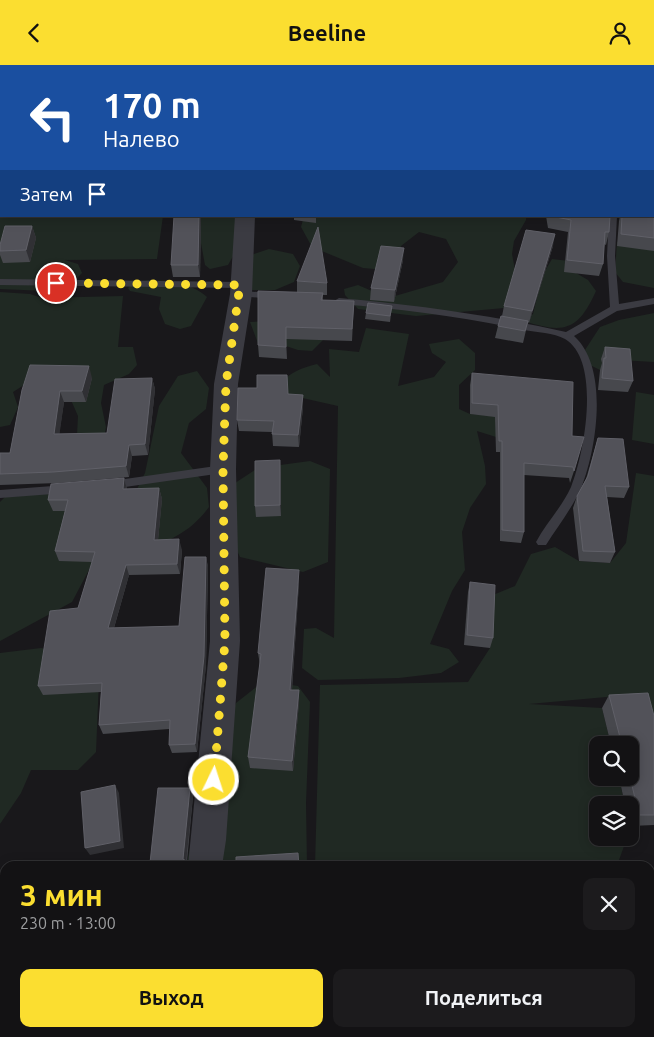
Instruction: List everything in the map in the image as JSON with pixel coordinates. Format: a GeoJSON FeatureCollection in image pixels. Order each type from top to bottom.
{"type":"FeatureCollection","features":[{"type":"Feature","properties":{"kind":"street"},"geometry":{"type":"LineString","coordinates":[[206,861],[210,830],[225,641],[223,469],[226,384],[240,289],[245,217]]}},
{"type":"Feature","properties":{"kind":"lane"},"geometry":{"type":"LineString","coordinates":[[613,217],[611,257],[615,308]]}},
{"type":"Feature","properties":{"kind":"lane"},"geometry":{"type":"LineString","coordinates":[[0,282],[240,289],[285,297]]}},
{"type":"Feature","properties":{"kind":"lane"},"geometry":{"type":"LineString","coordinates":[[332,300],[516,324],[567,336],[584,354],[591,385],[592,406],[586,449],[576,487],[542,542]]}},
{"type":"Feature","properties":{"kind":"lane"},"geometry":{"type":"LineString","coordinates":[[567,336],[615,308],[654,301]]}},
{"type":"Feature","properties":{"kind":"lane"},"geometry":{"type":"LineString","coordinates":[[100,486],[223,469]]}},
{"type":"Feature","properties":{"kind":"lane"},"geometry":{"type":"LineString","coordinates":[[0,494],[73,489]]}},
{"type":"Feature","properties":{"kind":"shaded area"},"geometry":{"type":"Polygon","coordinates":[[[0,217],[163,217],[157,259],[65,260],[78,264],[82,273],[67,288],[46,291],[0,289],[0,217]]]}},
{"type":"Feature","properties":{"kind":"shaded area"},"geometry":{"type":"Polygon","coordinates":[[[196,217],[237,217],[236,251],[228,265],[210,269],[205,265],[196,217]]]}},
{"type":"Feature","properties":{"kind":"shaded area"},"geometry":{"type":"Polygon","coordinates":[[[304,217],[526,217],[514,241],[512,254],[515,270],[504,308],[416,316],[358,309],[345,295],[344,289],[358,285],[388,298],[443,282],[458,262],[446,239],[419,232],[401,246],[396,266],[386,270],[363,268],[312,247],[301,227],[304,217]]]}},
{"type":"Feature","properties":{"kind":"shaded area"},"geometry":{"type":"Polygon","coordinates":[[[634,239],[654,242],[654,288],[623,282],[615,272],[617,242],[634,239]]]}},
{"type":"Feature","properties":{"kind":"shaded area"},"geometry":{"type":"Polygon","coordinates":[[[269,249],[293,254],[300,266],[294,282],[275,290],[247,290],[236,264],[254,254],[269,249]]]}},
{"type":"Feature","properties":{"kind":"shaded area"},"geometry":{"type":"Polygon","coordinates":[[[552,259],[577,262],[576,273],[588,280],[596,291],[583,314],[568,326],[560,328],[524,321],[533,314],[542,276],[552,259]]]}},
{"type":"Feature","properties":{"kind":"shaded area"},"geometry":{"type":"Polygon","coordinates":[[[148,280],[187,285],[207,297],[191,326],[180,329],[165,324],[159,309],[161,297],[130,291],[128,288],[134,282],[148,280]]]}},
{"type":"Feature","properties":{"kind":"shaded area"},"geometry":{"type":"Polygon","coordinates":[[[0,292],[30,294],[42,298],[123,296],[118,347],[133,347],[137,365],[129,374],[104,385],[101,403],[106,427],[104,438],[77,435],[78,416],[67,391],[24,385],[13,392],[18,407],[10,425],[0,427],[0,292]]]}},
{"type":"Feature","properties":{"kind":"shaded area"},"geometry":{"type":"Polygon","coordinates":[[[654,313],[654,362],[602,359],[602,371],[590,365],[585,350],[600,327],[619,320],[654,313]]]}},
{"type":"Feature","properties":{"kind":"shaded area"},"geometry":{"type":"Polygon","coordinates":[[[325,318],[323,340],[312,351],[298,350],[286,346],[259,346],[250,322],[325,318]]]}},
{"type":"Feature","properties":{"kind":"shaded area"},"geometry":{"type":"Polygon","coordinates":[[[366,328],[409,334],[398,386],[434,377],[446,362],[432,353],[429,344],[459,339],[475,353],[475,370],[459,385],[459,409],[470,414],[506,417],[569,429],[576,443],[496,437],[477,431],[485,466],[486,484],[470,508],[462,532],[465,570],[452,591],[430,644],[449,649],[459,662],[441,673],[399,678],[318,680],[302,668],[304,629],[316,628],[334,638],[338,406],[289,395],[279,385],[296,371],[317,364],[330,377],[329,349],[359,352],[366,328]]]}},
{"type":"Feature","properties":{"kind":"shaded area"},"geometry":{"type":"Polygon","coordinates":[[[197,371],[209,388],[206,409],[189,423],[181,453],[207,488],[209,507],[194,524],[177,536],[138,553],[125,513],[145,473],[159,406],[178,376],[197,371]]]}},
{"type":"Feature","properties":{"kind":"shaded area"},"geometry":{"type":"Polygon","coordinates":[[[636,392],[654,395],[654,444],[632,440],[636,392]]]}},
{"type":"Feature","properties":{"kind":"shaded area"},"geometry":{"type":"Polygon","coordinates":[[[310,461],[330,469],[328,562],[303,572],[240,557],[228,531],[232,485],[258,468],[310,461]]]}},
{"type":"Feature","properties":{"kind":"shaded area"},"geometry":{"type":"Polygon","coordinates":[[[636,473],[654,476],[654,760],[639,694],[529,704],[602,708],[609,736],[589,736],[589,786],[621,786],[623,796],[589,796],[589,846],[624,846],[619,860],[315,861],[320,685],[468,682],[490,648],[493,595],[515,586],[531,554],[555,547],[579,561],[610,563],[626,543],[636,473]]]}},
{"type":"Feature","properties":{"kind":"shaded area"},"geometry":{"type":"Polygon","coordinates":[[[70,492],[111,528],[72,602],[0,641],[0,502],[5,497],[70,492]]]}},
{"type":"Feature","properties":{"kind":"shaded area"},"geometry":{"type":"Polygon","coordinates":[[[41,648],[74,654],[99,680],[96,752],[78,770],[31,770],[21,793],[0,824],[0,653],[41,648]]]}},
{"type":"Feature","properties":{"kind":"shaded area"},"geometry":{"type":"Polygon","coordinates":[[[264,681],[298,686],[310,702],[306,803],[307,861],[187,861],[205,779],[236,703],[264,681]]]}},
{"type":"Feature","properties":{"kind":"building"},"geometry":{"type":"Polygon","coordinates":[[[174,217],[199,217],[198,265],[171,265],[174,217]]]}},
{"type":"Feature","properties":{"kind":"building"},"geometry":{"type":"Polygon","coordinates":[[[556,217],[610,217],[609,232],[605,232],[603,264],[567,260],[571,220],[556,217]]]}},
{"type":"Feature","properties":{"kind":"building"},"geometry":{"type":"Polygon","coordinates":[[[622,217],[654,217],[654,238],[621,234],[622,217]]]}},
{"type":"Feature","properties":{"kind":"building"},"geometry":{"type":"Polygon","coordinates":[[[5,226],[32,226],[26,250],[0,251],[5,226]]]}},
{"type":"Feature","properties":{"kind":"building"},"geometry":{"type":"Polygon","coordinates":[[[318,227],[327,283],[297,281],[318,227]]]}},
{"type":"Feature","properties":{"kind":"building"},"geometry":{"type":"Polygon","coordinates":[[[526,230],[555,234],[532,311],[504,306],[526,230]]]}},
{"type":"Feature","properties":{"kind":"building"},"geometry":{"type":"Polygon","coordinates":[[[381,246],[404,248],[395,290],[371,288],[381,246]]]}},
{"type":"Feature","properties":{"kind":"building"},"geometry":{"type":"Polygon","coordinates":[[[258,291],[323,293],[321,300],[354,301],[352,329],[286,327],[286,347],[258,345],[258,291]]]}},
{"type":"Feature","properties":{"kind":"building"},"geometry":{"type":"Polygon","coordinates":[[[368,303],[392,306],[390,316],[366,313],[368,303]]]}},
{"type":"Feature","properties":{"kind":"building"},"geometry":{"type":"Polygon","coordinates":[[[501,316],[528,321],[525,331],[498,326],[501,316]]]}},
{"type":"Feature","properties":{"kind":"building"},"geometry":{"type":"Polygon","coordinates":[[[605,347],[630,349],[633,381],[602,378],[604,358],[606,358],[605,347]]]}},
{"type":"Feature","properties":{"kind":"building"},"geometry":{"type":"Polygon","coordinates":[[[30,365],[89,366],[82,391],[60,391],[54,434],[107,433],[115,379],[152,378],[145,444],[129,445],[126,466],[0,474],[0,453],[10,453],[22,390],[30,365]]]}},
{"type":"Feature","properties":{"kind":"building"},"geometry":{"type":"Polygon","coordinates":[[[472,373],[573,382],[572,436],[584,437],[574,471],[573,467],[524,463],[524,532],[502,530],[502,441],[499,441],[498,405],[472,403],[472,373]]]}},
{"type":"Feature","properties":{"kind":"building"},"geometry":{"type":"Polygon","coordinates":[[[257,375],[287,375],[288,394],[303,395],[298,435],[272,434],[274,421],[237,420],[238,388],[257,388],[257,375]]]}},
{"type":"Feature","properties":{"kind":"building"},"geometry":{"type":"Polygon","coordinates":[[[598,438],[623,439],[629,487],[605,486],[615,552],[583,551],[577,496],[588,476],[598,438]]]}},
{"type":"Feature","properties":{"kind":"building"},"geometry":{"type":"Polygon","coordinates":[[[280,460],[280,505],[255,506],[255,461],[280,460]]]}},
{"type":"Feature","properties":{"kind":"building"},"geometry":{"type":"Polygon","coordinates":[[[124,478],[123,489],[159,488],[154,540],[179,539],[177,564],[126,565],[108,628],[179,626],[185,557],[206,557],[204,656],[195,744],[169,745],[170,720],[99,725],[102,683],[38,686],[50,611],[78,608],[95,552],[55,551],[68,500],[48,500],[51,484],[124,478]]]}},
{"type":"Feature","properties":{"kind":"building"},"geometry":{"type":"Polygon","coordinates":[[[266,568],[299,570],[290,690],[299,690],[292,761],[248,757],[261,654],[258,653],[266,568]]]}},
{"type":"Feature","properties":{"kind":"building"},"geometry":{"type":"Polygon","coordinates":[[[470,582],[495,585],[493,638],[467,635],[470,582]]]}},
{"type":"Feature","properties":{"kind":"building"},"geometry":{"type":"Polygon","coordinates":[[[648,693],[654,716],[654,815],[639,815],[639,796],[634,796],[632,786],[639,786],[639,736],[620,736],[609,695],[648,693]]]}},
{"type":"Feature","properties":{"kind":"building"},"geometry":{"type":"Polygon","coordinates":[[[115,785],[120,841],[85,848],[81,792],[115,785]]]}},
{"type":"Feature","properties":{"kind":"building"},"geometry":{"type":"Polygon","coordinates":[[[158,788],[190,788],[183,859],[186,861],[150,861],[158,788]]]}},
{"type":"Feature","properties":{"kind":"building"},"geometry":{"type":"Polygon","coordinates":[[[298,853],[299,861],[236,861],[236,857],[298,853]]]}},
{"type":"Feature","properties":{"kind":"route"},"geometry":{"type":"LineString","coordinates":[[56,283],[240,285],[226,384],[223,469],[225,641],[214,780]]}}]}
